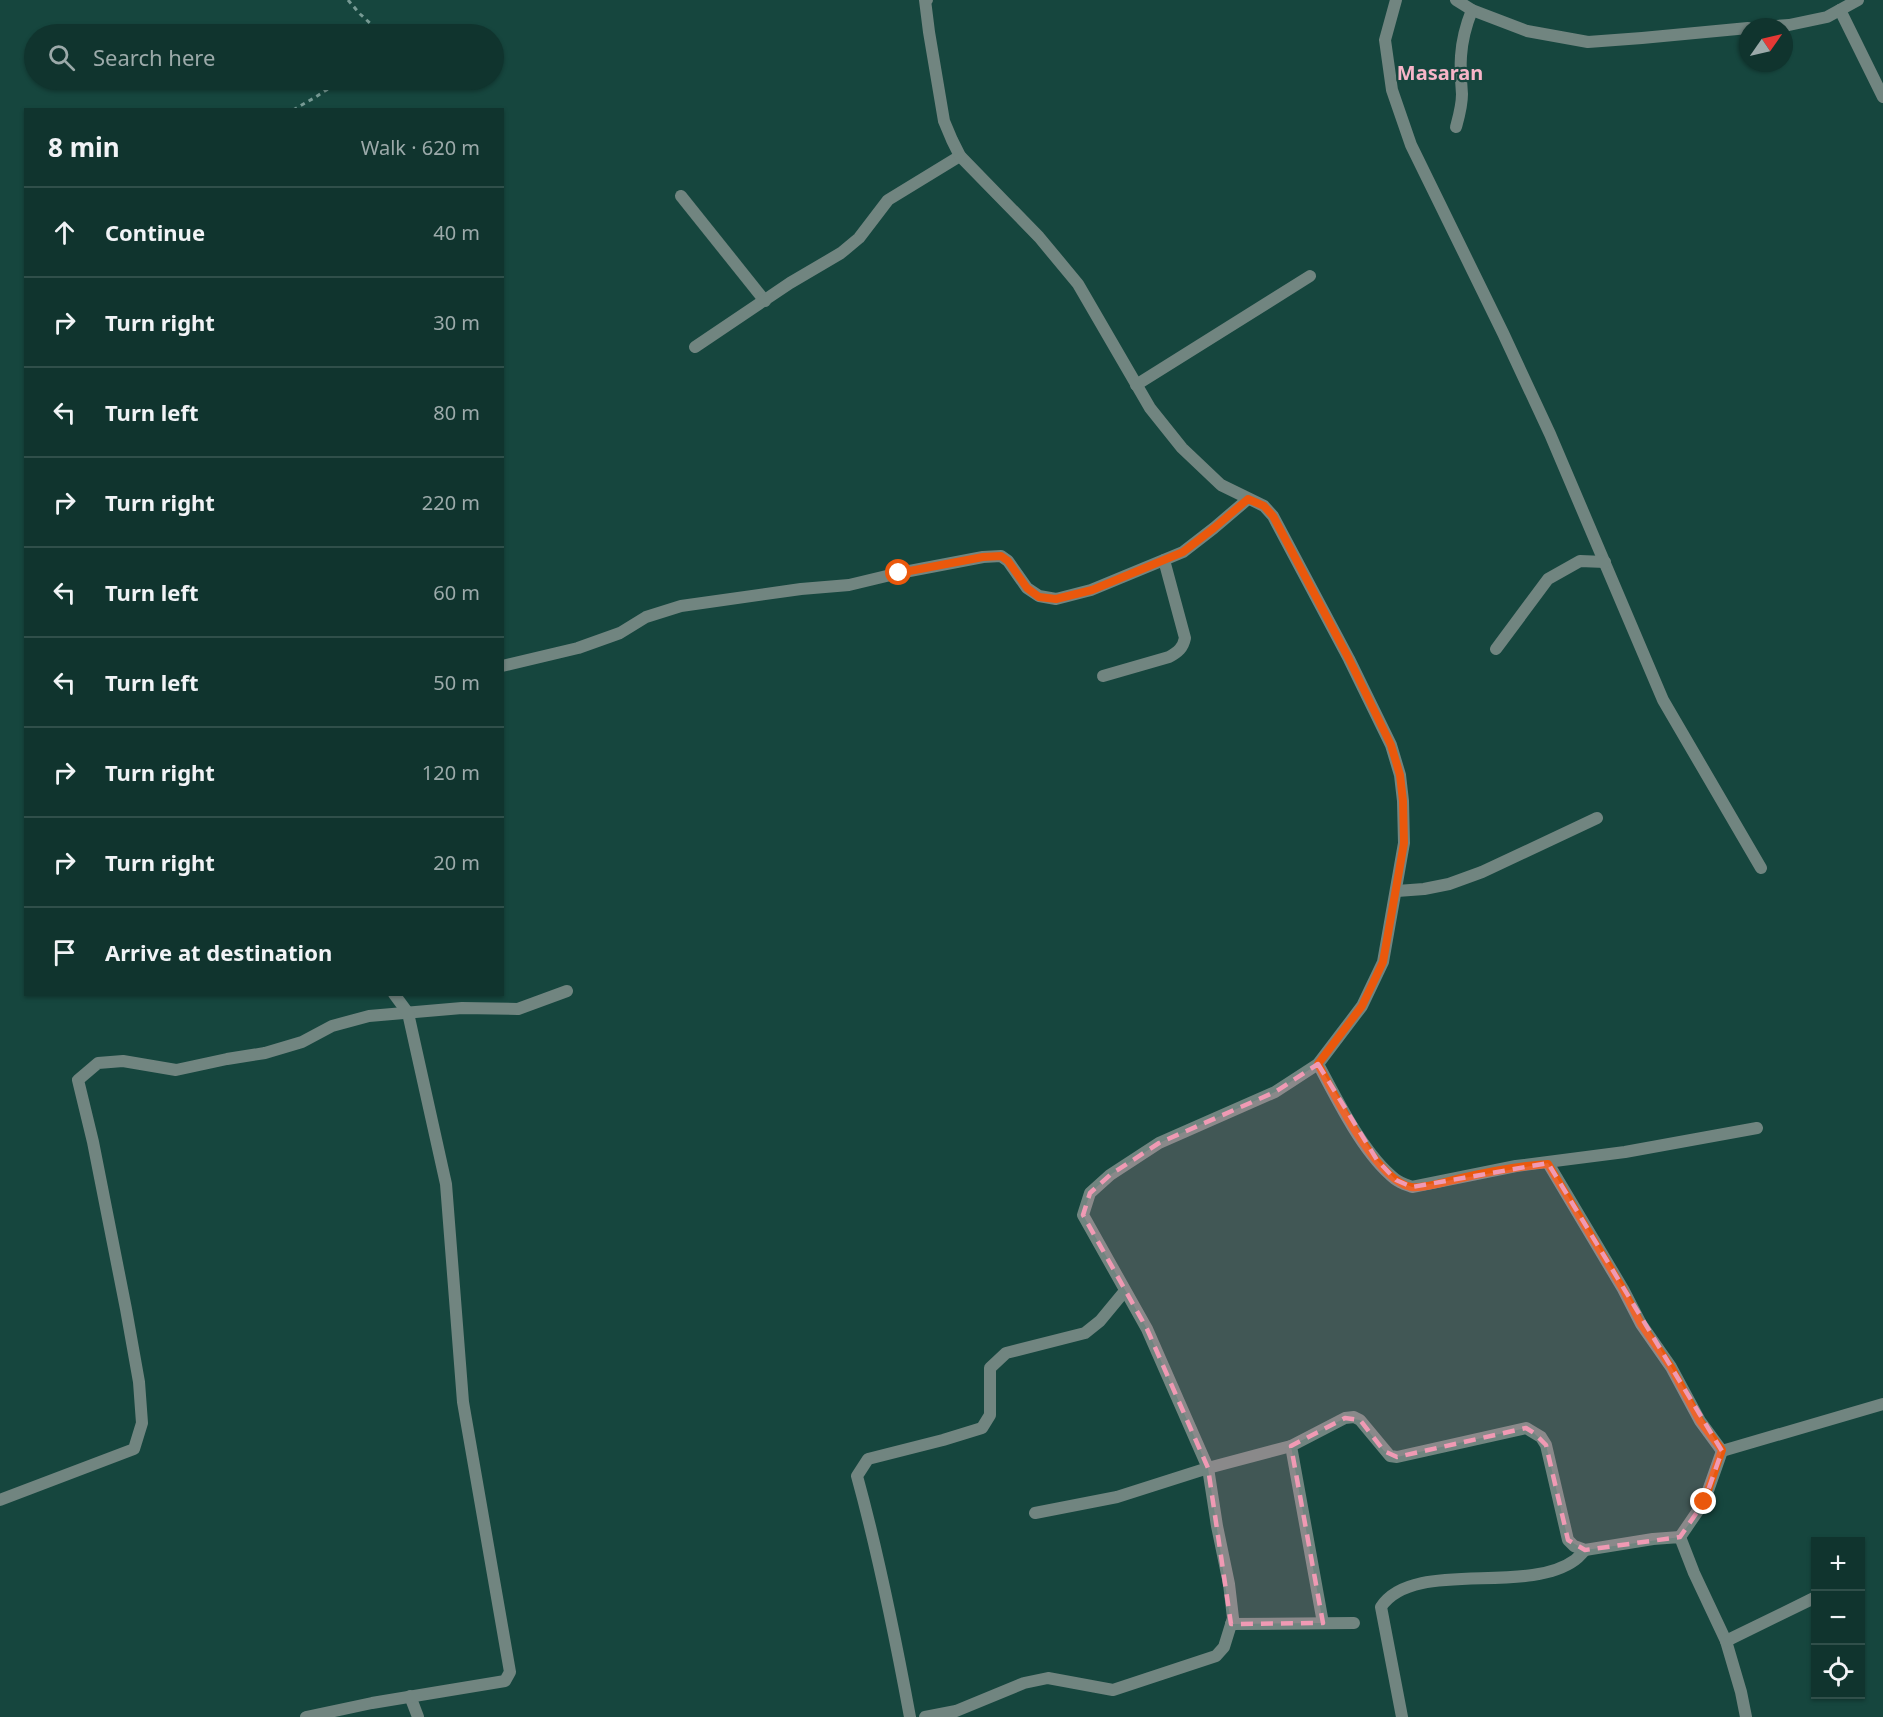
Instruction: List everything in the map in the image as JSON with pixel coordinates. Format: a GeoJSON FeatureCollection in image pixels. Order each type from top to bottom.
{"type":"FeatureCollection","features":[{"type":"Feature","properties":{"kind":"street"},"geometry":{"type":"LineString","coordinates":[[925,1717],[957,1711],[1024,1683],[1048,1678],[1113,1690],[1216,1656],[1224,1647],[1233,1618],[1208,1468],[1147,1329],[1083,1215],[1090,1193],[1110,1175],[1159,1143],[1275,1092],[1318,1064],[1362,1006],[1383,962],[1404,843],[1400,775],[1391,745],[1349,659],[1273,516],[1264,506],[1221,485],[1182,448],[1150,408],[1078,284],[1039,237],[960,156],[944,121],[926,0]]}},
{"type":"Feature","properties":{"kind":"street"},"geometry":{"type":"LineString","coordinates":[[1396,0],[1385,40],[1392,90],[1411,145],[1503,333],[1605,562],[1663,700],[1761,868]]}},
{"type":"Feature","properties":{"kind":"street"},"geometry":{"type":"LineString","coordinates":[[1456,0],[1472,10],[1527,31],[1588,42],[1739,29]]}},
{"type":"Feature","properties":{"kind":"street"},"geometry":{"type":"LineString","coordinates":[[1793,24],[1827,17],[1858,0]]}},
{"type":"Feature","properties":{"kind":"street"},"geometry":{"type":"LineString","coordinates":[[1456,127],[1461,108],[1460,80],[1464,32],[1472,10]]}},
{"type":"Feature","properties":{"kind":"street"},"geometry":{"type":"LineString","coordinates":[[1840,10],[1883,97]]}},
{"type":"Feature","properties":{"kind":"street"},"geometry":{"type":"LineString","coordinates":[[695,347],[790,283],[841,253],[859,238],[888,200],[960,156]]}},
{"type":"Feature","properties":{"kind":"street"},"geometry":{"type":"LineString","coordinates":[[681,196],[765,301]]}},
{"type":"Feature","properties":{"kind":"street"},"geometry":{"type":"LineString","coordinates":[[1136,385],[1310,276]]}},
{"type":"Feature","properties":{"kind":"street"},"geometry":{"type":"LineString","coordinates":[[504,666],[578,648],[620,633],[646,617],[681,606],[849,585],[983,557],[1001,556],[1008,561],[1027,588],[1039,597],[1056,599],[1092,590],[1183,552],[1248,499]]}},
{"type":"Feature","properties":{"kind":"street"},"geometry":{"type":"LineString","coordinates":[[1103,676],[1170,657],[1183,646],[1185,638],[1164,560]]}},
{"type":"Feature","properties":{"kind":"street"},"geometry":{"type":"LineString","coordinates":[[1496,649],[1548,579],[1580,561],[1605,562]]}},
{"type":"Feature","properties":{"kind":"street"},"geometry":{"type":"LineString","coordinates":[[1397,891],[1449,884],[1482,872],[1597,818]]}},
{"type":"Feature","properties":{"kind":"street"},"geometry":{"type":"LineString","coordinates":[[0,1500],[134,1449],[142,1423],[139,1382],[126,1309],[93,1142],[78,1080],[98,1063],[123,1060],[176,1070],[265,1053],[302,1042],[332,1026],[369,1016],[462,1008],[518,1010],[567,991]]}},
{"type":"Feature","properties":{"kind":"street"},"geometry":{"type":"LineString","coordinates":[[306,1717],[372,1702],[505,1681],[510,1671],[463,1402],[446,1184],[408,1012],[396,996]]}},
{"type":"Feature","properties":{"kind":"street"},"geometry":{"type":"LineString","coordinates":[[1318,1064],[1353,1128],[1377,1160],[1396,1180],[1412,1187],[1516,1166],[1548,1164],[1625,1152],[1757,1128]]}},
{"type":"Feature","properties":{"kind":"street"},"geometry":{"type":"LineString","coordinates":[[1548,1164],[1623,1289],[1641,1324],[1671,1367],[1700,1421],[1722,1450]]}},
{"type":"Feature","properties":{"kind":"street"},"geometry":{"type":"LineString","coordinates":[[910,1717],[891,1614],[857,1476],[868,1459],[982,1428],[990,1415],[990,1368],[1006,1353],[1085,1333],[1100,1321],[1125,1292]]}},
{"type":"Feature","properties":{"kind":"street"},"geometry":{"type":"LineString","coordinates":[[1722,1450],[1883,1404]]}},
{"type":"Feature","properties":{"kind":"street"},"geometry":{"type":"LineString","coordinates":[[1035,1513],[1117,1497],[1208,1468],[1291,1446],[1345,1418],[1354,1417],[1360,1420],[1390,1456],[1397,1457],[1526,1428],[1541,1437],[1546,1445],[1568,1540],[1574,1546],[1586,1550],[1680,1537]]}},
{"type":"Feature","properties":{"kind":"street"},"geometry":{"type":"LineString","coordinates":[[1291,1446],[1323,1623]]}},
{"type":"Feature","properties":{"kind":"street"},"geometry":{"type":"LineString","coordinates":[[1680,1537],[1704,1502],[1722,1450]]}},
{"type":"Feature","properties":{"kind":"street"},"geometry":{"type":"LineString","coordinates":[[1680,1537],[1726,1641],[1746,1717]]}},
{"type":"Feature","properties":{"kind":"street"},"geometry":{"type":"LineString","coordinates":[[1402,1717],[1381,1607],[1387,1598],[1419,1584],[1443,1580],[1527,1576],[1555,1570],[1575,1560],[1586,1550]]}},
{"type":"Feature","properties":{"kind":"street"},"geometry":{"type":"LineString","coordinates":[[1726,1641],[1811,1599]]}},
{"type":"Feature","properties":{"kind":"street"},"geometry":{"type":"LineString","coordinates":[[1231,1624],[1354,1623]]}},
{"type":"Feature","properties":{"kind":"street"},"geometry":{"type":"LineString","coordinates":[[410,1696],[418,1717]]}},
{"type":"Feature","properties":{"kind":"path"},"geometry":{"type":"LineString","coordinates":[[348,0],[371,24]]}},
{"type":"Feature","properties":{"kind":"path"},"geometry":{"type":"LineString","coordinates":[[296,108],[326,90]]}},
{"type":"Feature","properties":{"kind":"highlighted area"},"geometry":{"type":"Polygon","coordinates":[[[1318,1064],[1377,1160],[1396,1180],[1412,1187],[1548,1163],[1722,1451],[1704,1502],[1680,1537],[1585,1550],[1568,1540],[1546,1445],[1526,1428],[1397,1457],[1384,1451],[1360,1420],[1345,1418],[1291,1446],[1323,1623],[1231,1624],[1208,1468],[1147,1329],[1083,1215],[1090,1193],[1110,1175],[1159,1143],[1275,1092],[1318,1064]]]}},
{"type":"Feature","properties":{"kind":"district","name":"Masaran"},"geometry":{"type":"Point","coordinates":[1440,73]}},
{"type":"Feature","properties":{"kind":"route"},"geometry":{"type":"LineString","coordinates":[[899,573],[983,557],[1001,556],[1008,561],[1027,588],[1039,597],[1056,599],[1092,590],[1183,552],[1248,499],[1264,506],[1273,516],[1349,659],[1391,745],[1400,775],[1403,801],[1404,843],[1383,962],[1362,1006],[1318,1064],[1353,1128],[1377,1160],[1396,1180],[1412,1187],[1516,1166],[1548,1164],[1623,1289],[1641,1324],[1689,1397],[1700,1421],[1722,1450],[1704,1502]]}}]}
